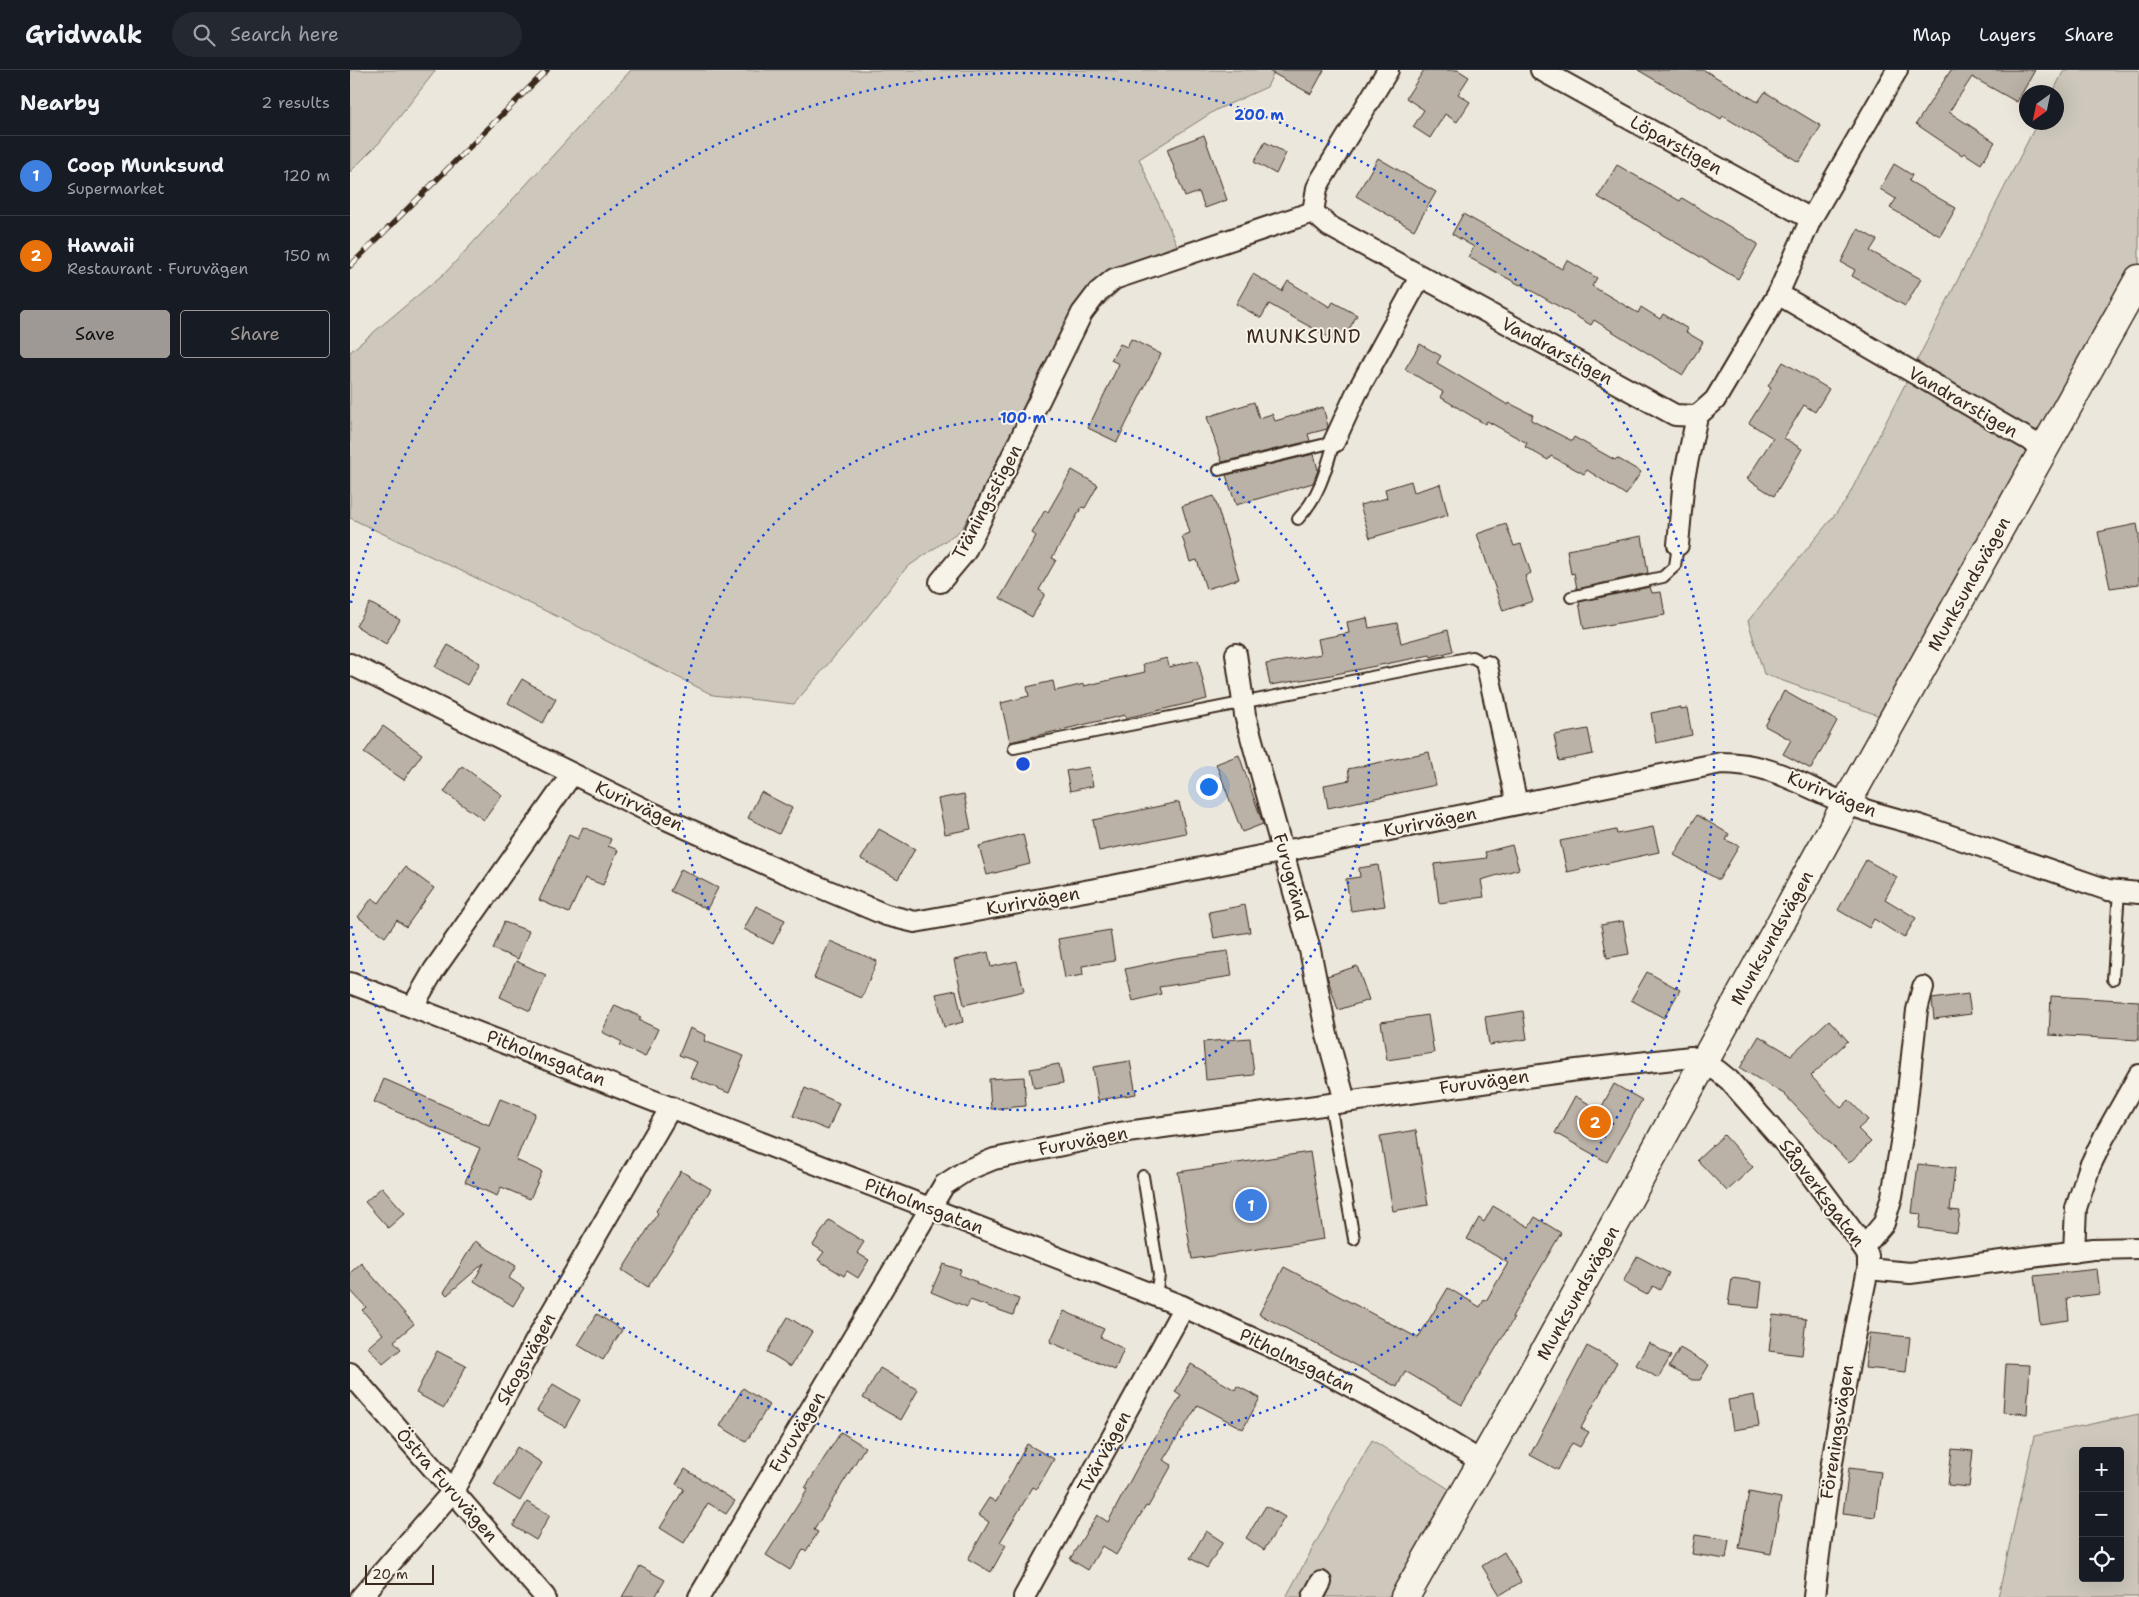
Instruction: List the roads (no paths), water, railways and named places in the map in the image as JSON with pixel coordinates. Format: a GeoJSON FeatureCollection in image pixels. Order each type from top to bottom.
{"type":"FeatureCollection","features":[{"type":"Feature","properties":{"kind":"street"},"geometry":{"type":"LineString","coordinates":[[1313,212],[1317,188],[1321,180],[1388,70]]}},
{"type":"Feature","properties":{"kind":"street","name":"Löparstigen"},"geometry":{"type":"LineString","coordinates":[[1541,70],[1811,219]]}},
{"type":"Feature","properties":{"kind":"street"},"geometry":{"type":"LineString","coordinates":[[1678,545],[1684,478],[1697,416],[1715,400],[1778,294],[1811,219],[1896,70]]}},
{"type":"Feature","properties":{"kind":"street","name":"Vandrarstigen"},"geometry":{"type":"LineString","coordinates":[[1313,212],[1329,226],[1420,277],[1675,414],[1697,416]]}},
{"type":"Feature","properties":{"kind":"street","name":"Träningsstigen"},"geometry":{"type":"LineString","coordinates":[[940,582],[966,552],[1082,313],[1088,302],[1102,288],[1114,279],[1313,212]]}},
{"type":"Feature","properties":{"kind":"street"},"geometry":{"type":"LineString","coordinates":[[1334,442],[1356,394],[1420,277]]}},
{"type":"Feature","properties":{"kind":"street","name":"Munksundsvägen"},"geometry":{"type":"LineString","coordinates":[[1405,1597],[1614,1228],[1703,1062],[2139,279]]}},
{"type":"Feature","properties":{"kind":"street","name":"Vandrarstigen"},"geometry":{"type":"LineString","coordinates":[[1778,294],[2045,450]]}},
{"type":"Feature","properties":{"kind":"street","name":"Furugränd"},"geometry":{"type":"LineString","coordinates":[[1236,654],[1245,715],[1310,950],[1338,1102]]}},
{"type":"Feature","properties":{"kind":"street","name":"Kurirvägen"},"geometry":{"type":"LineString","coordinates":[[350,664],[572,774],[781,871],[907,922],[1093,890],[1518,804],[1721,764],[1736,763],[1758,767],[1788,777],[1846,804],[1922,827],[2108,890],[2129,892]]}},
{"type":"Feature","properties":{"kind":"street"},"geometry":{"type":"LineString","coordinates":[[1487,666],[1518,804]]}},
{"type":"Feature","properties":{"kind":"street"},"geometry":{"type":"LineString","coordinates":[[413,1006],[434,970],[572,774]]}},
{"type":"Feature","properties":{"kind":"street","name":"Pitholmsgatan"},"geometry":{"type":"LineString","coordinates":[[350,983],[1182,1306],[1313,1366],[1418,1423],[1482,1462]]}},
{"type":"Feature","properties":{"kind":"street"},"geometry":{"type":"LineString","coordinates":[[1864,1248],[1884,1223],[1892,1196],[1905,1119],[1917,1010],[1923,987]]}},
{"type":"Feature","properties":{"kind":"street","name":"Furuvägen"},"geometry":{"type":"LineString","coordinates":[[699,1597],[929,1208],[944,1185],[967,1170],[994,1159],[1120,1133],[1338,1102],[1677,1058],[1691,1057],[1703,1062]]}},
{"type":"Feature","properties":{"kind":"street","name":"Sågverksgatan"},"geometry":{"type":"LineString","coordinates":[[1703,1062],[1729,1080],[1807,1170],[1864,1248],[1868,1256],[1868,1269],[1910,1273],[2074,1252],[2139,1248]]}},
{"type":"Feature","properties":{"kind":"street"},"geometry":{"type":"LineString","coordinates":[[2074,1252],[2076,1208],[2090,1166],[2139,1075]]}},
{"type":"Feature","properties":{"kind":"street","name":"Skogsvägen"},"geometry":{"type":"LineString","coordinates":[[361,1597],[453,1491],[546,1322],[671,1107]]}},
{"type":"Feature","properties":{"kind":"street","name":"Föreningsvägen"},"geometry":{"type":"LineString","coordinates":[[1814,1597],[1821,1531],[1844,1380],[1868,1269]]}},
{"type":"Feature","properties":{"kind":"street","name":"Tvärvägen"},"geometry":{"type":"LineString","coordinates":[[1024,1597],[1180,1314],[1182,1306]]}},
{"type":"Feature","properties":{"kind":"street","name":"Östra Furuvägen"},"geometry":{"type":"LineString","coordinates":[[350,1373],[545,1597]]}},
{"type":"Feature","properties":{"kind":"lane"},"geometry":{"type":"LineString","coordinates":[[1219,470],[1334,442]]}},
{"type":"Feature","properties":{"kind":"lane"},"geometry":{"type":"LineString","coordinates":[[1298,519],[1314,500],[1323,479],[1334,442]]}},
{"type":"Feature","properties":{"kind":"lane"},"geometry":{"type":"LineString","coordinates":[[1571,597],[1662,577],[1675,566],[1678,545]]}},
{"type":"Feature","properties":{"kind":"lane"},"geometry":{"type":"LineString","coordinates":[[1014,748],[1472,657],[1487,666]]}},
{"type":"Feature","properties":{"kind":"lane"},"geometry":{"type":"LineString","coordinates":[[2113,979],[2129,892]]}},
{"type":"Feature","properties":{"kind":"lane"},"geometry":{"type":"LineString","coordinates":[[1338,1102],[1354,1239]]}},
{"type":"Feature","properties":{"kind":"lane"},"geometry":{"type":"LineString","coordinates":[[1144,1176],[1159,1275],[1156,1296]]}},
{"type":"Feature","properties":{"kind":"railway"},"geometry":{"type":"LineString","coordinates":[[350,266],[547,70]]}},
{"type":"Feature","properties":{"kind":"place","name":"Hawaii"},"geometry":{"type":"Point","coordinates":[1595,1122]}},
{"type":"Feature","properties":{"kind":"place","name":"Coop Munksund"},"geometry":{"type":"Point","coordinates":[1251,1205]}},
{"type":"Feature","properties":{"kind":"district","name":"MUNKSUND"},"geometry":{"type":"Point","coordinates":[1304,336]}}]}
